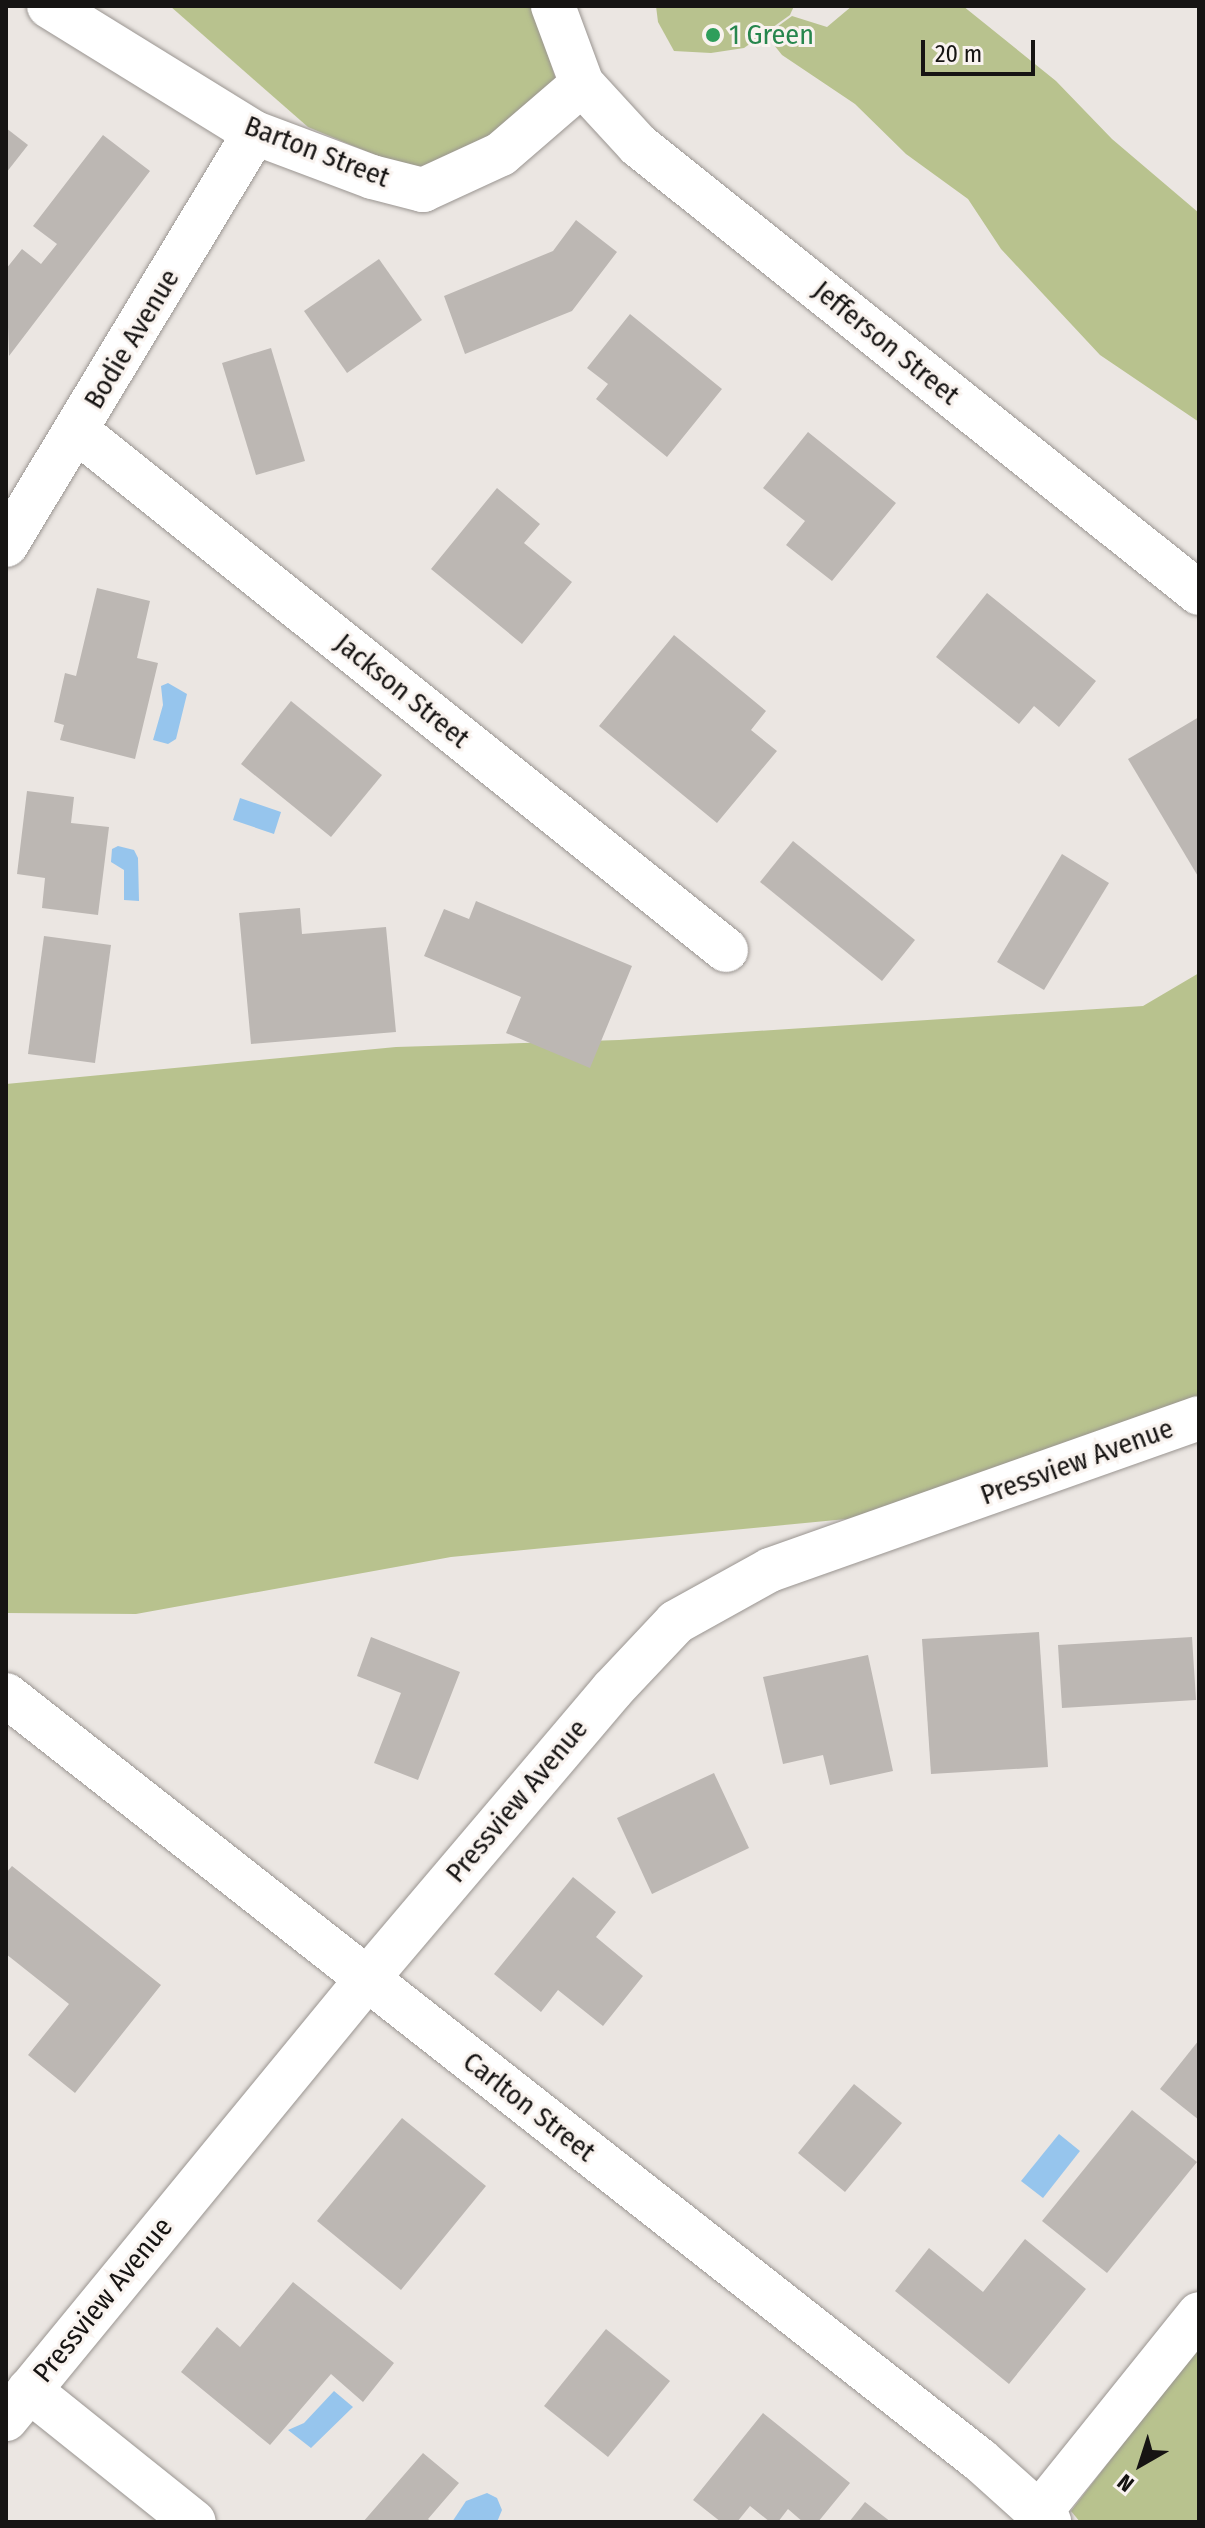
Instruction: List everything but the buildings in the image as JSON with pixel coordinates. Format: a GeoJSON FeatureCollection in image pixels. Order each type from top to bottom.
{"type":"FeatureCollection","features":[{"type":"Feature","properties":{"kind":"street","name":"Barton Street"},"geometry":{"type":"LineString","coordinates":[[49,6],[255,133],[372,177],[423,190],[501,154],[582,84]]}},
{"type":"Feature","properties":{"kind":"street"},"geometry":{"type":"LineString","coordinates":[[553,6],[582,84]]}},
{"type":"Feature","properties":{"kind":"street","name":"Jefferson Street"},"geometry":{"type":"LineString","coordinates":[[582,84],[638,145],[1199,593]]}},
{"type":"Feature","properties":{"kind":"street","name":"Bodie Avenue"},"geometry":{"type":"LineString","coordinates":[[6,545],[255,133]]}},
{"type":"Feature","properties":{"kind":"street","name":"Jackson Street"},"geometry":{"type":"LineString","coordinates":[[77,431],[726,950]]}},
{"type":"Feature","properties":{"kind":"street","name":"Pressview Avenue"},"geometry":{"type":"LineString","coordinates":[[18,2405],[367,1979],[612,1690],[676,1622],[770,1570],[1199,1418]]}},
{"type":"Feature","properties":{"kind":"street","name":"Carlton Street"},"geometry":{"type":"LineString","coordinates":[[6,1695],[1045,2517]]}},
{"type":"Feature","properties":{"kind":"street"},"geometry":{"type":"LineString","coordinates":[[1045,2517],[1199,2314]]}},
{"type":"Feature","properties":{"kind":"street"},"geometry":{"type":"LineString","coordinates":[[18,2405],[194,2522]]}},
{"type":"Feature","properties":{"kind":"green space"},"geometry":{"type":"Polygon","coordinates":[[[170,6],[532,6],[556,80],[490,136],[424,168],[380,157],[308,127],[170,6]]]}},
{"type":"Feature","properties":{"kind":"green space","name":"1 Green"},"geometry":{"type":"Polygon","coordinates":[[[656,6],[794,6],[790,15],[744,48],[711,53],[674,51],[658,22],[656,6]]]}},
{"type":"Feature","properties":{"kind":"green space"},"geometry":{"type":"Polygon","coordinates":[[[852,6],[963,6],[1056,81],[1112,139],[1199,213],[1199,422],[1100,355],[1001,249],[968,199],[906,154],[855,104],[782,55],[766,35],[792,16],[827,27],[852,6]]]}},
{"type":"Feature","properties":{"kind":"green space"},"geometry":{"type":"Polygon","coordinates":[[[1199,973],[1199,1397],[857,1518],[451,1557],[136,1614],[6,1613],[6,1084],[396,1047],[619,1040],[1143,1006],[1199,973]]]}},
{"type":"Feature","properties":{"kind":"green space"},"geometry":{"type":"Polygon","coordinates":[[[1199,2345],[1199,2522],[1080,2522],[1071,2511],[1199,2345]]]}},
{"type":"Feature","properties":{"kind":"water"},"geometry":{"type":"Polygon","coordinates":[[[168,683],[187,694],[176,739],[168,744],[153,740],[163,705],[161,686],[168,683]]]}},
{"type":"Feature","properties":{"kind":"water"},"geometry":{"type":"Polygon","coordinates":[[[240,798],[281,812],[274,834],[233,820],[240,798]]]}},
{"type":"Feature","properties":{"kind":"water"},"geometry":{"type":"Polygon","coordinates":[[[118,846],[134,850],[138,858],[139,901],[124,900],[124,870],[111,862],[112,849],[118,846]]]}},
{"type":"Feature","properties":{"kind":"water"},"geometry":{"type":"Polygon","coordinates":[[[1059,2134],[1080,2151],[1043,2198],[1021,2181],[1059,2134]]]}},
{"type":"Feature","properties":{"kind":"water"},"geometry":{"type":"Polygon","coordinates":[[[334,2391],[353,2407],[311,2448],[288,2430],[304,2423],[334,2391]]]}},
{"type":"Feature","properties":{"kind":"water"},"geometry":{"type":"Polygon","coordinates":[[[487,2493],[497,2498],[502,2510],[497,2522],[452,2522],[466,2501],[487,2493]]]}},
{"type":"Feature","properties":{"kind":"place","name":"1 Green"},"geometry":{"type":"Point","coordinates":[713,35]}}]}
